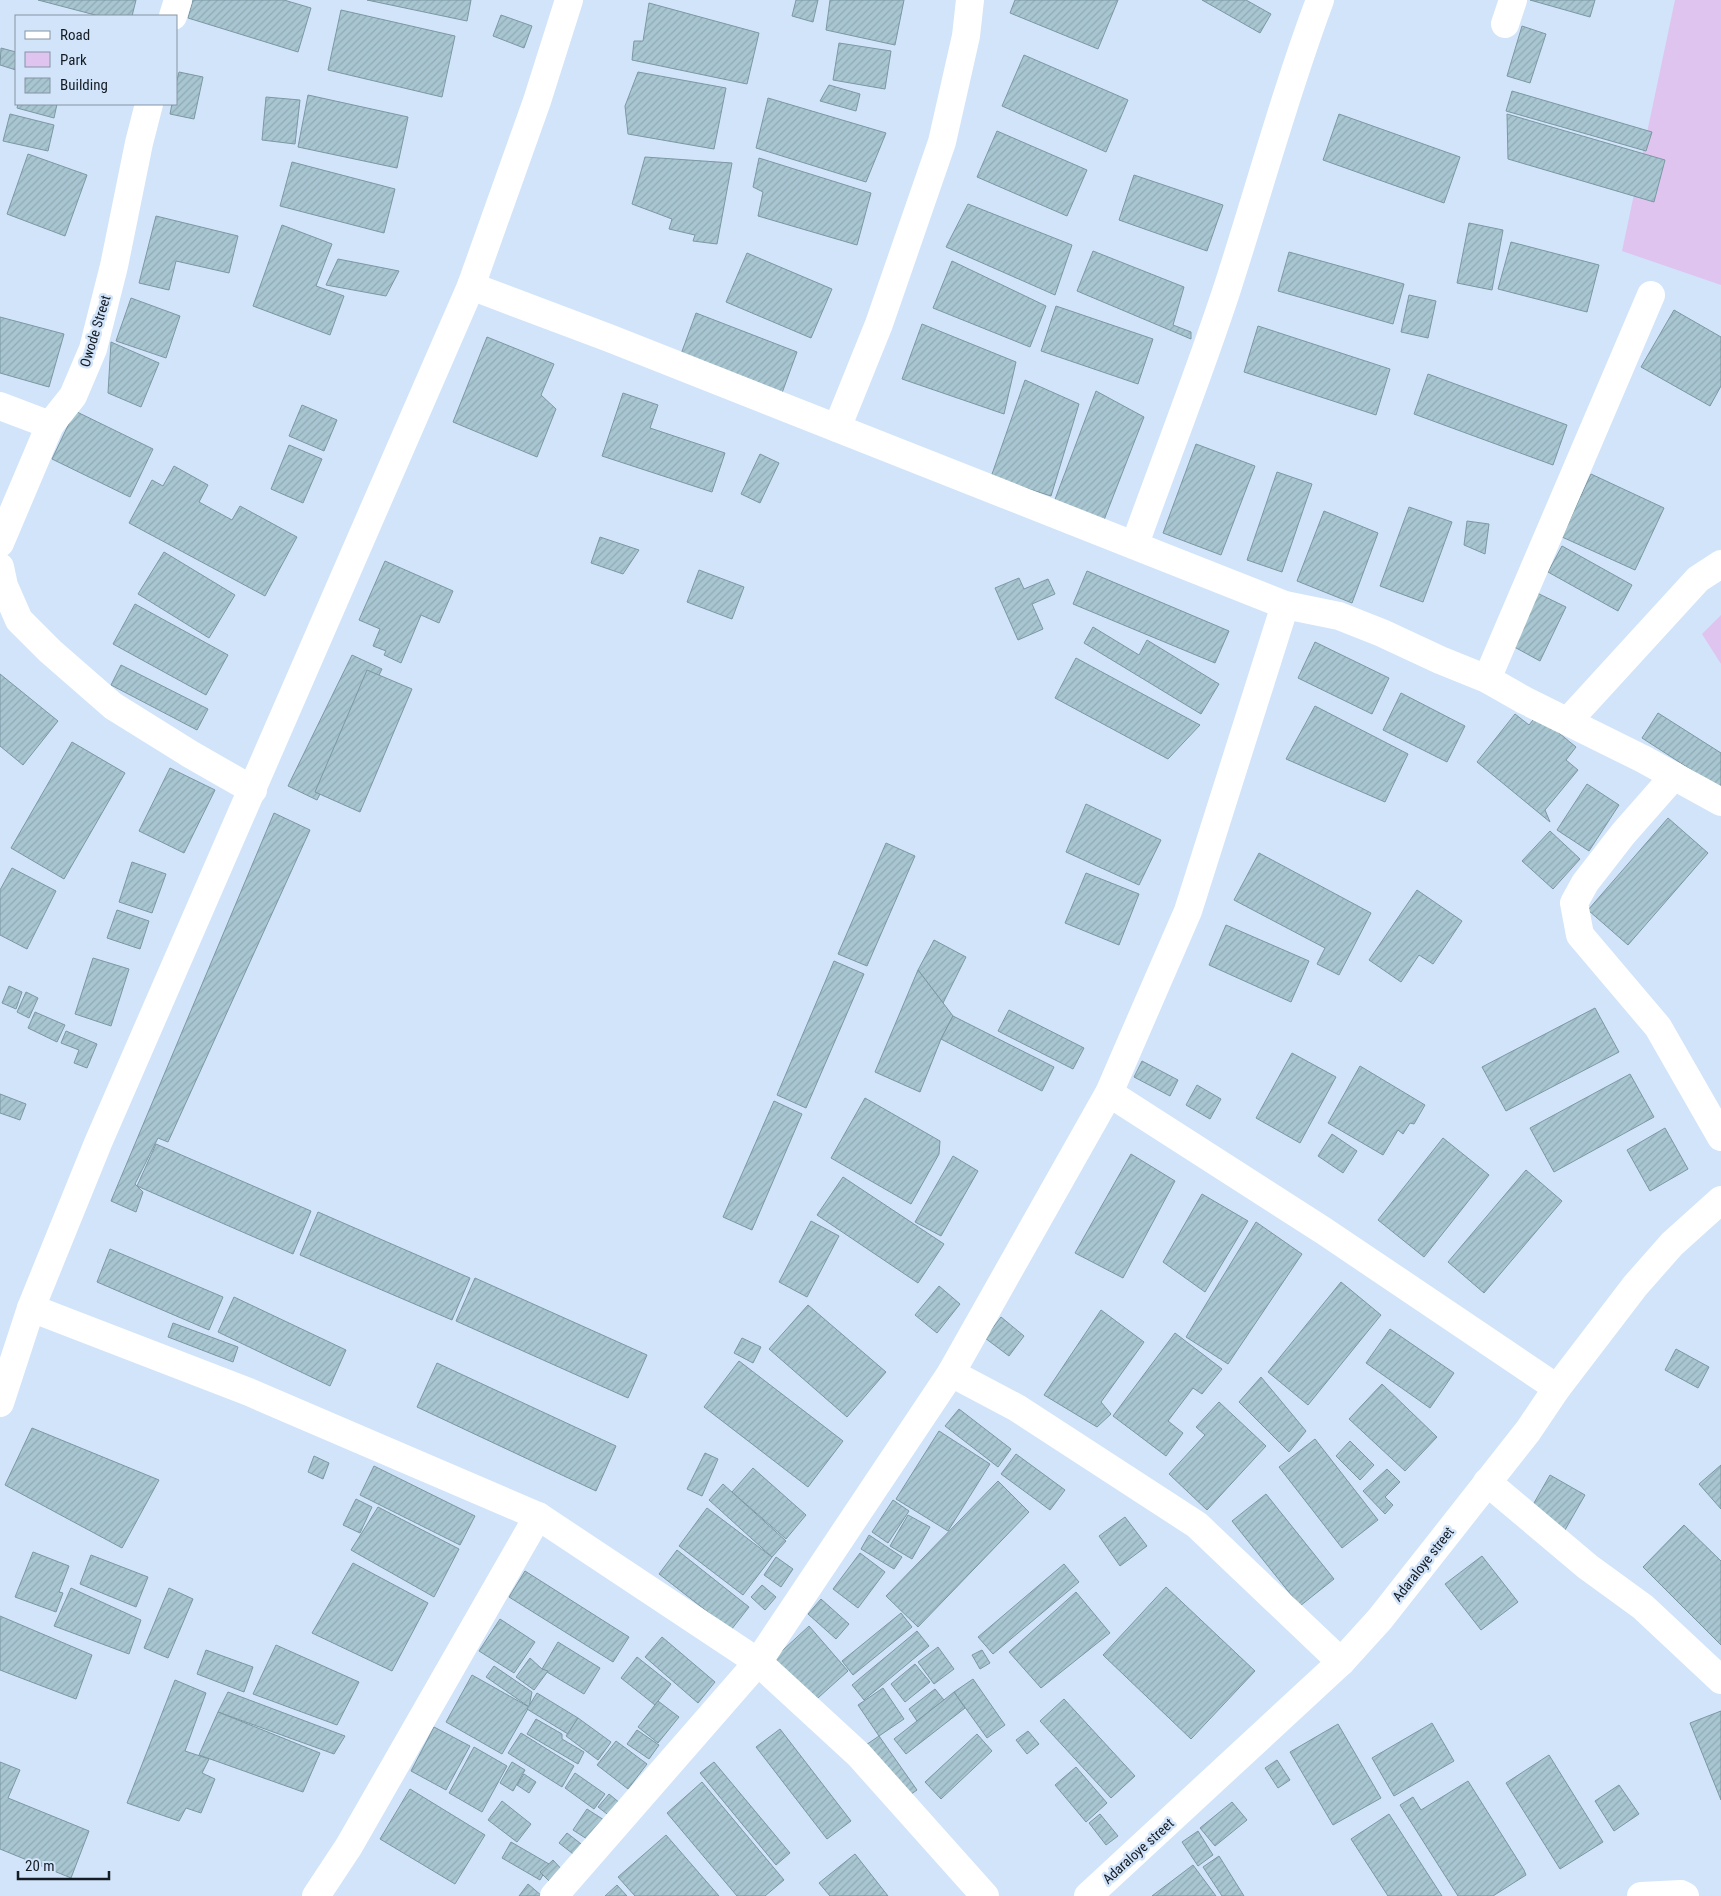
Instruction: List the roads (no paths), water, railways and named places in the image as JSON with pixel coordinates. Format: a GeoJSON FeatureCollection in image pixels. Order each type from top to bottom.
{"type":"FeatureCollection","features":[{"type":"Feature","properties":{"kind":"street"},"geometry":{"type":"LineString","coordinates":[[173,15],[178,0]]}},
{"type":"Feature","properties":{"kind":"street"},"geometry":{"type":"LineString","coordinates":[[0,1403],[31,1308],[98,1143],[471,286],[537,101],[569,0]]}},
{"type":"Feature","properties":{"kind":"street"},"geometry":{"type":"LineString","coordinates":[[837,428],[879,324],[942,142],[966,36],[970,0]]}},
{"type":"Feature","properties":{"kind":"street"},"geometry":{"type":"LineString","coordinates":[[1135,544],[1226,292],[1261,174],[1320,0]]}},
{"type":"Feature","properties":{"kind":"street","name":"Owode Street"},"geometry":{"type":"LineString","coordinates":[[0,543],[50,425],[73,396],[93,349],[114,266],[139,143],[149,105]]}},
{"type":"Feature","properties":{"kind":"street"},"geometry":{"type":"LineString","coordinates":[[471,286],[609,338],[1135,544],[1285,605],[1339,616],[1382,633],[1487,679],[1524,700],[1644,759],[1721,802]]}},
{"type":"Feature","properties":{"kind":"street"},"geometry":{"type":"LineString","coordinates":[[1487,679],[1651,295]]}},
{"type":"Feature","properties":{"kind":"street"},"geometry":{"type":"LineString","coordinates":[[0,406],[50,425]]}},
{"type":"Feature","properties":{"kind":"street"},"geometry":{"type":"LineString","coordinates":[[1568,721],[1698,579],[1721,564]]}},
{"type":"Feature","properties":{"kind":"street"},"geometry":{"type":"LineString","coordinates":[[0,567],[4,586],[19,620],[50,651],[113,706],[190,754],[253,790]]}},
{"type":"Feature","properties":{"kind":"street"},"geometry":{"type":"LineString","coordinates":[[554,1896],[758,1662],[951,1373],[1109,1093],[1188,911],[1285,605]]}},
{"type":"Feature","properties":{"kind":"street"},"geometry":{"type":"LineString","coordinates":[[1674,776],[1623,834],[1585,882],[1574,903],[1580,935],[1658,1027],[1721,1137]]}},
{"type":"Feature","properties":{"kind":"street"},"geometry":{"type":"LineString","coordinates":[[1109,1093],[1324,1231],[1557,1388]]}},
{"type":"Feature","properties":{"kind":"street","name":"Adaraloye street"},"geometry":{"type":"LineString","coordinates":[[1088,1896],[1341,1662],[1380,1619],[1528,1431],[1557,1388],[1635,1286],[1672,1244],[1721,1200]]}},
{"type":"Feature","properties":{"kind":"street"},"geometry":{"type":"LineString","coordinates":[[31,1308],[249,1392],[538,1516],[758,1662],[859,1755],[985,1896]]}},
{"type":"Feature","properties":{"kind":"street"},"geometry":{"type":"LineString","coordinates":[[951,1373],[1017,1408],[1197,1525],[1341,1662]]}},
{"type":"Feature","properties":{"kind":"street"},"geometry":{"type":"LineString","coordinates":[[1487,1482],[1588,1567],[1644,1608],[1721,1680]]}},
{"type":"Feature","properties":{"kind":"street"},"geometry":{"type":"LineString","coordinates":[[316,1896],[349,1846],[538,1516]]}},
{"type":"Feature","properties":{"kind":"street"},"geometry":{"type":"LineString","coordinates":[[1641,1896],[1681,1894],[1685,1896]]}}]}
